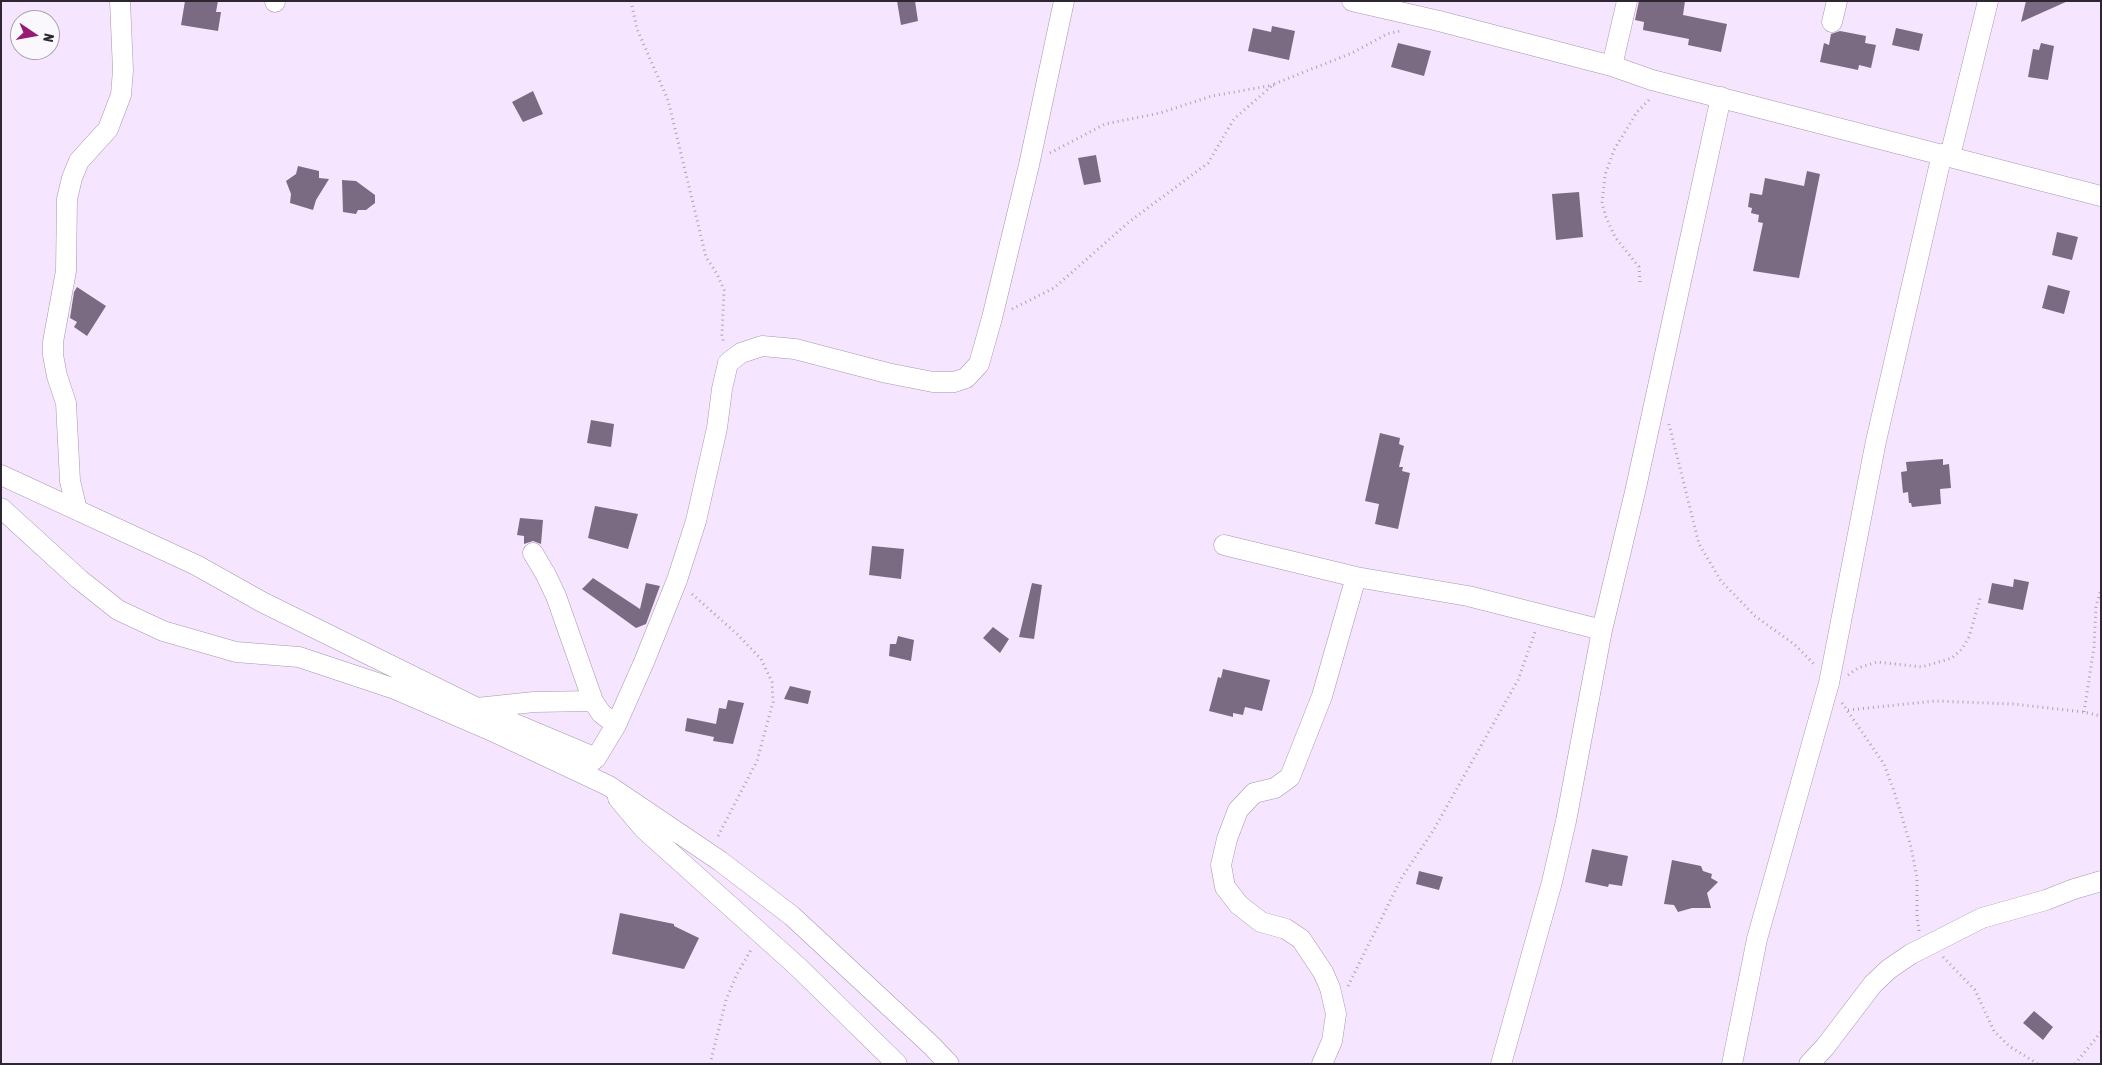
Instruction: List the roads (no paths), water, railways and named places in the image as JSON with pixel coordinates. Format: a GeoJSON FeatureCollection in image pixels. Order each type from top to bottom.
{"type":"FeatureCollection","features":[{"type":"Feature","properties":{"kind":"street"},"geometry":{"type":"LineString","coordinates":[[77,510],[70,481],[66,403],[57,376],[53,355],[53,342],[66,271],[67,199],[72,178],[79,161],[108,129],[120,95],[123,70],[120,1]]}},
{"type":"Feature","properties":{"kind":"street"},"geometry":{"type":"LineString","coordinates":[[580,771],[596,758],[616,725],[677,580],[696,521],[717,428],[722,389],[728,363],[741,353],[762,346],[796,349],[887,373],[933,382],[954,382],[966,378],[978,364],[992,318],[1029,165],[1064,1]]}},
{"type":"Feature","properties":{"kind":"street"},"geometry":{"type":"LineString","coordinates":[[1352,1],[1439,21],[1612,66],[1666,83],[2101,196]]}},
{"type":"Feature","properties":{"kind":"street"},"geometry":{"type":"LineString","coordinates":[[1612,66],[1627,1]]}},
{"type":"Feature","properties":{"kind":"street"},"geometry":{"type":"LineString","coordinates":[[1832,22],[1837,1]]}},
{"type":"Feature","properties":{"kind":"street"},"geometry":{"type":"LineString","coordinates":[[1732,1064],[1757,939],[1830,686],[1880,422],[1946,155],[1988,1]]}},
{"type":"Feature","properties":{"kind":"street"},"geometry":{"type":"LineString","coordinates":[[1501,1064],[1552,882],[1566,821],[1602,630],[1635,492],[1721,97]]}},
{"type":"Feature","properties":{"kind":"street"},"geometry":{"type":"LineString","coordinates":[[1,475],[196,565],[262,602],[364,650],[477,708],[596,758]]}},
{"type":"Feature","properties":{"kind":"street"},"geometry":{"type":"LineString","coordinates":[[1,508],[78,579],[118,610],[156,628],[236,652],[299,657],[395,689],[580,771],[609,786],[708,853],[792,916],[950,1064]]}},
{"type":"Feature","properties":{"kind":"street"},"geometry":{"type":"LineString","coordinates":[[1224,545],[1356,577],[1468,596],[1602,630]]}},
{"type":"Feature","properties":{"kind":"street"},"geometry":{"type":"LineString","coordinates":[[533,553],[556,596],[593,701],[601,713],[616,725]]}},
{"type":"Feature","properties":{"kind":"street"},"geometry":{"type":"LineString","coordinates":[[1322,1064],[1332,1041],[1336,1014],[1330,988],[1323,972],[1302,939],[1286,929],[1261,922],[1239,905],[1225,887],[1221,865],[1227,839],[1238,810],[1254,793],[1275,788],[1290,776],[1322,696],[1356,577]]}},
{"type":"Feature","properties":{"kind":"street"},"geometry":{"type":"LineString","coordinates":[[457,716],[477,708],[534,702],[593,701]]}},
{"type":"Feature","properties":{"kind":"street"},"geometry":{"type":"LineString","coordinates":[[609,786],[644,830],[764,935],[897,1064]]}},
{"type":"Feature","properties":{"kind":"street"},"geometry":{"type":"LineString","coordinates":[[1809,1064],[1825,1047],[1873,984],[1889,969],[1911,954],[1982,918],[2101,882]]}}]}
